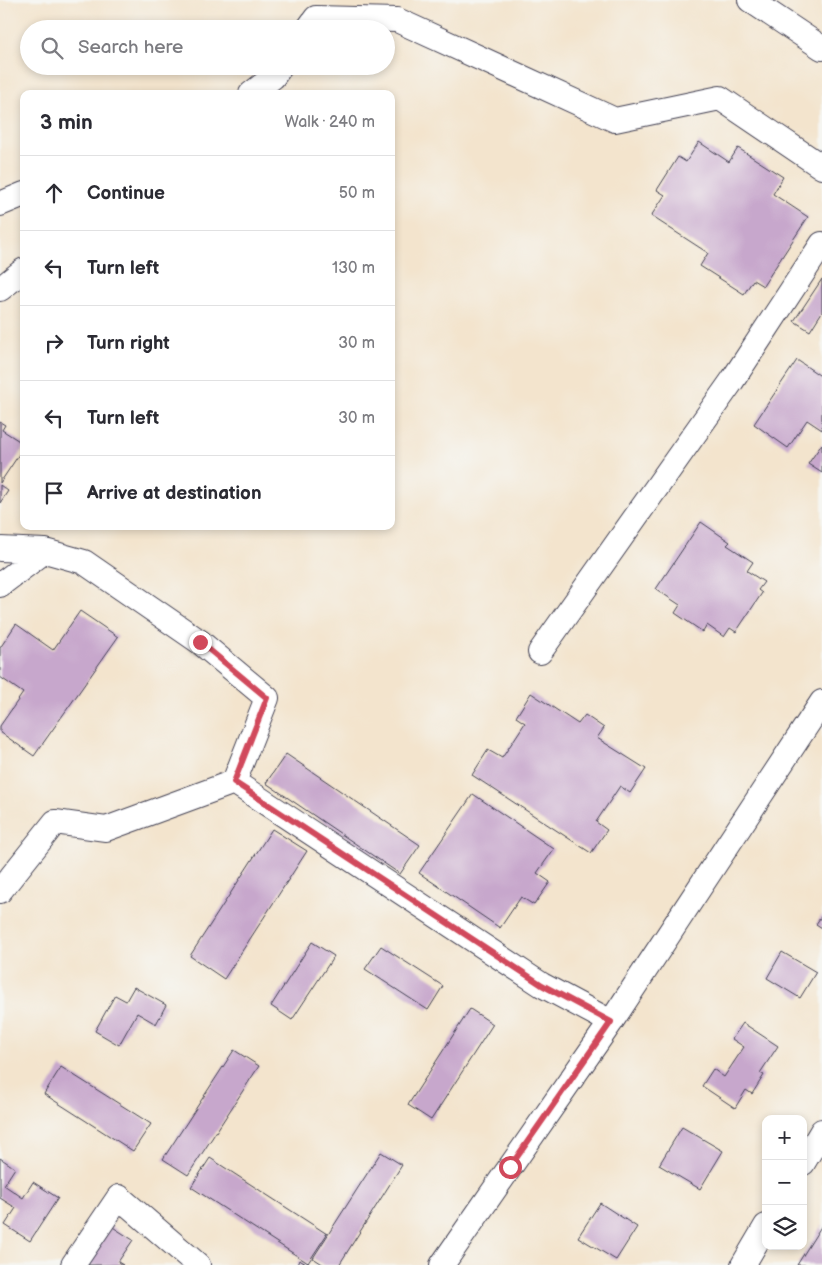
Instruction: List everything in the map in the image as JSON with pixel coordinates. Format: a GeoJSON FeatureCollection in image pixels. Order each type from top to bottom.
{"type":"FeatureCollection","features":[{"type":"Feature","properties":{"kind":"street"},"geometry":{"type":"LineString","coordinates":[[750,0],[822,48]]}},
{"type":"Feature","properties":{"kind":"street"},"geometry":{"type":"LineString","coordinates":[[315,20],[316,18],[397,20],[615,120],[720,98],[822,166]]}},
{"type":"Feature","properties":{"kind":"street"},"geometry":{"type":"LineString","coordinates":[[256,90],[274,75]]}},
{"type":"Feature","properties":{"kind":"street"},"geometry":{"type":"LineString","coordinates":[[0,204],[20,196]]}},
{"type":"Feature","properties":{"kind":"street"},"geometry":{"type":"LineString","coordinates":[[540,652],[732,381],[822,244]]}},
{"type":"Feature","properties":{"kind":"street"},"geometry":{"type":"LineString","coordinates":[[0,289],[20,273]]}},
{"type":"Feature","properties":{"kind":"street"},"geometry":{"type":"LineString","coordinates":[[0,549],[45,551],[84,562],[200,642],[267,698],[234,782],[106,829],[55,822],[0,891]]}},
{"type":"Feature","properties":{"kind":"street"},"geometry":{"type":"LineString","coordinates":[[0,585],[45,551]]}},
{"type":"Feature","properties":{"kind":"street"},"geometry":{"type":"LineString","coordinates":[[442,1265],[611,1022],[822,702]]}},
{"type":"Feature","properties":{"kind":"street"},"geometry":{"type":"LineString","coordinates":[[234,782],[542,985],[611,1022]]}},
{"type":"Feature","properties":{"kind":"street"},"geometry":{"type":"LineString","coordinates":[[805,1160],[822,1131]]}},
{"type":"Feature","properties":{"kind":"street"},"geometry":{"type":"LineString","coordinates":[[72,1265],[119,1197],[198,1265]]}},
{"type":"Feature","properties":{"kind":"street"},"geometry":{"type":"LineString","coordinates":[[743,1265],[762,1233]]}},
{"type":"Feature","properties":{"kind":"building"},"geometry":{"type":"Polygon","coordinates":[[[699,142],[729,162],[738,148],[783,177],[773,194],[808,217],[763,286],[753,280],[744,294],[700,266],[708,253],[651,216],[665,195],[657,190],[678,157],[686,162],[699,142]]]}},
{"type":"Feature","properties":{"kind":"building"},"geometry":{"type":"Polygon","coordinates":[[[822,279],[822,312],[810,331],[794,321],[822,279]]]}},
{"type":"Feature","properties":{"kind":"building"},"geometry":{"type":"Polygon","coordinates":[[[797,360],[822,377],[822,430],[807,420],[788,448],[754,424],[797,360]]]}},
{"type":"Feature","properties":{"kind":"building"},"geometry":{"type":"Polygon","coordinates":[[[0,422],[5,425],[2,430],[20,441],[20,453],[0,483],[0,422]]]}},
{"type":"Feature","properties":{"kind":"building"},"geometry":{"type":"Polygon","coordinates":[[[822,444],[822,473],[808,464],[822,444]]]}},
{"type":"Feature","properties":{"kind":"building"},"geometry":{"type":"Polygon","coordinates":[[[0,485],[8,491],[0,503],[0,485]]]}},
{"type":"Feature","properties":{"kind":"building"},"geometry":{"type":"Polygon","coordinates":[[[701,522],[730,542],[727,545],[753,562],[747,571],[764,582],[758,590],[762,593],[736,632],[730,628],[724,637],[707,625],[703,632],[675,613],[680,605],[656,589],[701,522]]]}},
{"type":"Feature","properties":{"kind":"building"},"geometry":{"type":"Polygon","coordinates":[[[80,611],[118,637],[34,756],[0,732],[0,726],[23,693],[0,677],[0,648],[16,624],[53,650],[80,611]]]}},
{"type":"Feature","properties":{"kind":"building"},"geometry":{"type":"Polygon","coordinates":[[[531,693],[578,724],[585,715],[604,728],[597,738],[646,769],[630,793],[620,786],[596,822],[607,830],[591,853],[472,775],[488,750],[502,758],[525,723],[516,717],[531,693]]]}},
{"type":"Feature","properties":{"kind":"building"},"geometry":{"type":"Polygon","coordinates":[[[286,754],[420,845],[400,874],[266,783],[286,754]]]}},
{"type":"Feature","properties":{"kind":"building"},"geometry":{"type":"Polygon","coordinates":[[[473,794],[554,849],[537,873],[550,882],[534,905],[521,897],[500,928],[419,873],[473,794]]]}},
{"type":"Feature","properties":{"kind":"building"},"geometry":{"type":"Polygon","coordinates":[[[272,829],[307,851],[224,979],[190,956],[272,829]]]}},
{"type":"Feature","properties":{"kind":"building"},"geometry":{"type":"Polygon","coordinates":[[[822,915],[822,928],[816,924],[822,915]]]}},
{"type":"Feature","properties":{"kind":"building"},"geometry":{"type":"Polygon","coordinates":[[[312,942],[334,956],[292,1020],[271,1006],[312,942]]]}},
{"type":"Feature","properties":{"kind":"building"},"geometry":{"type":"Polygon","coordinates":[[[381,946],[443,986],[428,1010],[365,969],[381,946]]]}},
{"type":"Feature","properties":{"kind":"building"},"geometry":{"type":"Polygon","coordinates":[[[782,952],[816,972],[800,998],[767,978],[782,952]]]}},
{"type":"Feature","properties":{"kind":"building"},"geometry":{"type":"Polygon","coordinates":[[[134,987],[166,1005],[156,1024],[137,1013],[119,1045],[95,1031],[115,995],[126,1001],[134,987]]]}},
{"type":"Feature","properties":{"kind":"building"},"geometry":{"type":"Polygon","coordinates":[[[470,1009],[493,1024],[431,1120],[408,1105],[470,1009]]]}},
{"type":"Feature","properties":{"kind":"building"},"geometry":{"type":"Polygon","coordinates":[[[743,1023],[778,1046],[760,1073],[764,1075],[752,1094],[746,1090],[735,1108],[702,1086],[713,1069],[724,1077],[744,1047],[732,1039],[743,1023]]]}},
{"type":"Feature","properties":{"kind":"building"},"geometry":{"type":"Polygon","coordinates":[[[234,1050],[259,1066],[188,1175],[163,1159],[234,1050]]]}},
{"type":"Feature","properties":{"kind":"building"},"geometry":{"type":"Polygon","coordinates":[[[61,1067],[151,1124],[133,1151],[44,1094],[61,1067]]]}},
{"type":"Feature","properties":{"kind":"building"},"geometry":{"type":"Polygon","coordinates":[[[682,1127],[723,1151],[700,1189],[659,1165],[682,1127]]]}},
{"type":"Feature","properties":{"kind":"building"},"geometry":{"type":"Polygon","coordinates":[[[381,1152],[402,1165],[339,1265],[324,1265],[313,1258],[381,1152]]]}},
{"type":"Feature","properties":{"kind":"building"},"geometry":{"type":"Polygon","coordinates":[[[0,1158],[15,1168],[4,1185],[23,1198],[33,1182],[58,1198],[30,1241],[5,1225],[16,1208],[0,1198],[0,1158]]]}},
{"type":"Feature","properties":{"kind":"building"},"geometry":{"type":"Polygon","coordinates":[[[210,1158],[327,1234],[308,1263],[191,1187],[210,1158]]]}},
{"type":"Feature","properties":{"kind":"building"},"geometry":{"type":"Polygon","coordinates":[[[600,1203],[637,1227],[616,1260],[578,1237],[600,1203]]]}},
{"type":"Feature","properties":{"kind":"building"},"geometry":{"type":"Polygon","coordinates":[[[108,1224],[133,1240],[118,1262],[123,1265],[82,1265],[108,1224]]]}},
{"type":"Feature","properties":{"kind":"building"},"geometry":{"type":"Polygon","coordinates":[[[822,1225],[822,1265],[797,1265],[822,1225]]]}},
{"type":"Feature","properties":{"kind":"building"},"geometry":{"type":"Polygon","coordinates":[[[299,1260],[308,1265],[297,1265],[299,1260]]]}},
{"type":"Feature","properties":{"kind":"route"},"geometry":{"type":"LineString","coordinates":[[200,642],[267,698],[234,782],[542,985],[611,1022],[510,1167]]}}]}
